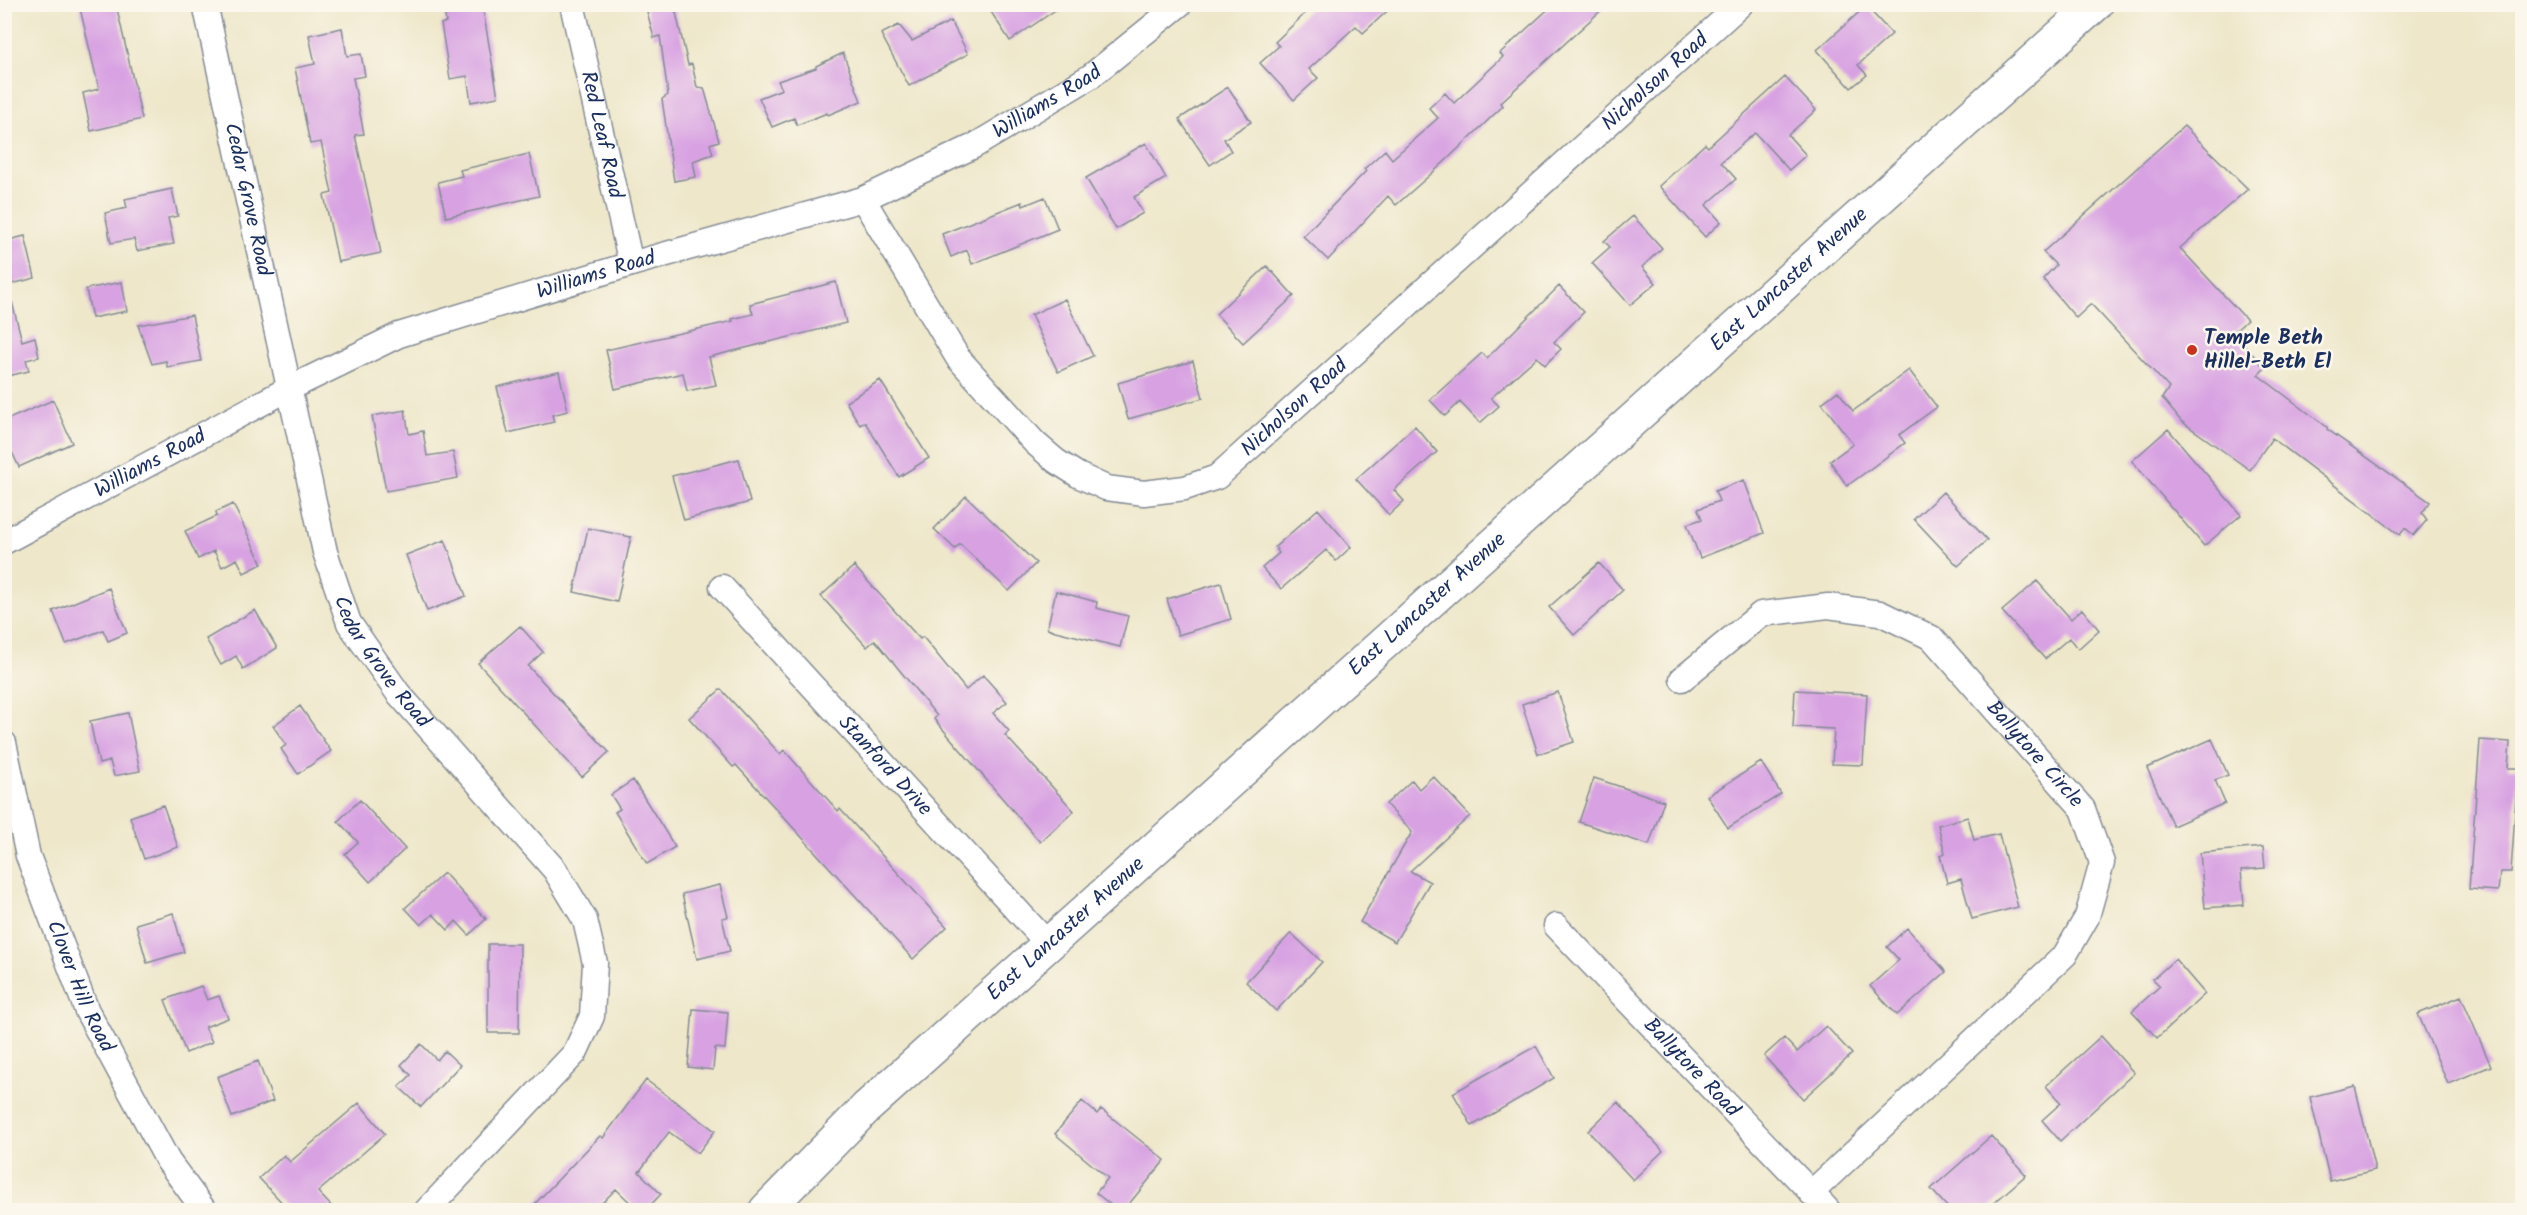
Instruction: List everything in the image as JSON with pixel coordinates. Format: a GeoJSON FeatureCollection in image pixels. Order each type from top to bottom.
{"type":"FeatureCollection","features":[{"type":"Feature","properties":{"kind":"highway","name":"East Lancaster Avenue"},"geometry":{"type":"LineString","coordinates":[[766,1210],[866,1108],[2096,4]]}},
{"type":"Feature","properties":{"kind":"street","name":"Cedar Grove Road"},"geometry":{"type":"LineString","coordinates":[[206,4],[325,552],[349,623],[398,693],[555,870],[585,920],[595,963],[592,1016],[575,1053],[427,1210]]}},
{"type":"Feature","properties":{"kind":"street","name":"Red Leaf Road"},"geometry":{"type":"LineString","coordinates":[[572,4],[631,264]]}},
{"type":"Feature","properties":{"kind":"street","name":"Williams Road"},"geometry":{"type":"LineString","coordinates":[[4,542],[288,389],[399,335],[631,264],[863,199],[974,147],[1091,76],[1180,4]]}},
{"type":"Feature","properties":{"kind":"street","name":"Nicholson Road"},"geometry":{"type":"LineString","coordinates":[[863,199],[958,358],[1035,443],[1078,475],[1106,488],[1144,493],[1185,488],[1217,477],[1741,4]]}},
{"type":"Feature","properties":{"kind":"street","name":"Stanford Drive"},"geometry":{"type":"LineString","coordinates":[[722,587],[1048,944]]}},
{"type":"Feature","properties":{"kind":"street","name":"Ballytore Circle"},"geometry":{"type":"LineString","coordinates":[[1682,679],[1761,614],[1828,606],[1880,614],[1932,638],[2084,809],[2102,863],[2087,917],[2065,955],[1812,1193]]}},
{"type":"Feature","properties":{"kind":"street","name":"Clover Hill Road"},"geometry":{"type":"LineString","coordinates":[[4,743],[28,856],[87,1011],[168,1161],[204,1210]]}},
{"type":"Feature","properties":{"kind":"street","name":"Ballytore Road"},"geometry":{"type":"LineString","coordinates":[[1556,926],[1828,1210]]}},
{"type":"Feature","properties":{"kind":"building"},"geometry":{"type":"Polygon","coordinates":[[[79,4],[116,4],[142,119],[91,131],[83,93],[99,89],[79,4]]]}},
{"type":"Feature","properties":{"kind":"building"},"geometry":{"type":"Polygon","coordinates":[[[443,4],[482,4],[498,97],[471,102],[467,76],[450,79],[441,24],[446,22],[443,4]]]}},
{"type":"Feature","properties":{"kind":"building"},"geometry":{"type":"Polygon","coordinates":[[[645,4],[674,4],[688,65],[692,64],[697,87],[704,88],[719,141],[710,144],[713,154],[693,161],[696,177],[674,181],[662,99],[668,95],[660,36],[654,38],[645,4]]]}},
{"type":"Feature","properties":{"kind":"building"},"geometry":{"type":"Polygon","coordinates":[[[1003,4],[1064,4],[1010,41],[991,12],[1003,4]]]}},
{"type":"Feature","properties":{"kind":"building"},"geometry":{"type":"Polygon","coordinates":[[[1315,4],[1395,4],[1363,33],[1356,26],[1309,69],[1318,78],[1294,100],[1260,63],[1279,46],[1275,42],[1315,4]]]}},
{"type":"Feature","properties":{"kind":"building"},"geometry":{"type":"Polygon","coordinates":[[[1554,4],[1608,4],[1500,103],[1503,106],[1396,205],[1388,196],[1328,260],[1303,236],[1366,171],[1364,169],[1385,150],[1392,159],[1438,118],[1429,108],[1445,93],[1454,103],[1503,57],[1500,53],[1554,4]]]}},
{"type":"Feature","properties":{"kind":"building"},"geometry":{"type":"Polygon","coordinates":[[[1866,6],[1892,34],[1858,65],[1867,75],[1851,88],[1817,50],[1866,6]]]}},
{"type":"Feature","properties":{"kind":"building"},"geometry":{"type":"Polygon","coordinates":[[[951,21],[968,54],[909,86],[881,34],[899,25],[912,41],[951,21]]]}},
{"type":"Feature","properties":{"kind":"building"},"geometry":{"type":"Polygon","coordinates":[[[342,28],[347,56],[361,54],[365,76],[353,78],[364,134],[355,135],[381,253],[338,262],[324,195],[332,193],[321,142],[310,144],[295,68],[315,64],[309,35],[342,28]]]}},
{"type":"Feature","properties":{"kind":"building"},"geometry":{"type":"Polygon","coordinates":[[[843,53],[861,101],[797,125],[794,118],[772,127],[759,98],[782,89],[778,81],[816,68],[843,53]]]}},
{"type":"Feature","properties":{"kind":"building"},"geometry":{"type":"Polygon","coordinates":[[[1785,77],[1816,110],[1788,135],[1806,155],[1789,170],[1755,133],[1721,162],[1736,179],[1706,205],[1721,222],[1705,237],[1659,186],[1705,144],[1708,147],[1785,77]]]}},
{"type":"Feature","properties":{"kind":"building"},"geometry":{"type":"Polygon","coordinates":[[[1228,87],[1251,122],[1224,139],[1231,151],[1210,165],[1179,119],[1228,87]]]}},
{"type":"Feature","properties":{"kind":"building","name":"Temple Beth Hillel-Beth El"},"geometry":{"type":"Polygon","coordinates":[[[2184,126],[2248,189],[2180,248],[2247,320],[2233,333],[2265,368],[2258,375],[2327,429],[2430,502],[2422,513],[2427,520],[2414,535],[2405,528],[2400,535],[2272,438],[2250,470],[2181,421],[2162,398],[2169,388],[2091,304],[2076,318],[2043,279],[2056,265],[2043,252],[2184,126]]]}},
{"type":"Feature","properties":{"kind":"building"},"geometry":{"type":"Polygon","coordinates":[[[1146,143],[1166,178],[1134,197],[1143,213],[1116,229],[1086,178],[1146,143]]]}},
{"type":"Feature","properties":{"kind":"building"},"geometry":{"type":"Polygon","coordinates":[[[529,154],[539,196],[446,217],[438,182],[462,176],[460,170],[529,154]]]}},
{"type":"Feature","properties":{"kind":"building"},"geometry":{"type":"Polygon","coordinates":[[[172,189],[178,216],[168,218],[174,244],[137,251],[134,239],[111,243],[105,213],[127,208],[125,199],[172,189]]]}},
{"type":"Feature","properties":{"kind":"building"},"geometry":{"type":"Polygon","coordinates":[[[1045,197],[1058,229],[972,264],[967,250],[951,257],[942,234],[1022,202],[1023,206],[1045,197]]]}},
{"type":"Feature","properties":{"kind":"building"},"geometry":{"type":"Polygon","coordinates":[[[1633,216],[1662,248],[1642,267],[1656,283],[1630,305],[1592,263],[1610,247],[1604,241],[1633,216]]]}},
{"type":"Feature","properties":{"kind":"building"},"geometry":{"type":"Polygon","coordinates":[[[25,236],[35,278],[4,286],[4,241],[25,236]]]}},
{"type":"Feature","properties":{"kind":"building"},"geometry":{"type":"Polygon","coordinates":[[[1267,266],[1294,296],[1243,343],[1216,314],[1267,266]]]}},
{"type":"Feature","properties":{"kind":"building"},"geometry":{"type":"Polygon","coordinates":[[[122,282],[127,311],[92,318],[86,289],[122,282]]]}},
{"type":"Feature","properties":{"kind":"building"},"geometry":{"type":"Polygon","coordinates":[[[836,282],[846,323],[709,357],[716,385],[687,391],[683,373],[615,389],[606,350],[733,321],[732,319],[753,314],[750,304],[836,282]]]}},
{"type":"Feature","properties":{"kind":"building"},"geometry":{"type":"Polygon","coordinates":[[[1559,286],[1584,312],[1554,342],[1561,349],[1545,365],[1537,357],[1491,398],[1499,406],[1480,423],[1460,402],[1445,416],[1430,400],[1482,353],[1487,358],[1559,286]]]}},
{"type":"Feature","properties":{"kind":"building"},"geometry":{"type":"Polygon","coordinates":[[[1065,299],[1093,356],[1058,372],[1031,315],[1065,299]]]}},
{"type":"Feature","properties":{"kind":"building"},"geometry":{"type":"Polygon","coordinates":[[[12,302],[22,341],[35,337],[39,357],[26,360],[29,371],[4,377],[4,303],[12,302]]]}},
{"type":"Feature","properties":{"kind":"building"},"geometry":{"type":"Polygon","coordinates":[[[192,315],[201,361],[167,367],[166,361],[152,364],[138,325],[192,315]]]}},
{"type":"Feature","properties":{"kind":"building"},"geometry":{"type":"Polygon","coordinates":[[[1193,361],[1203,398],[1128,419],[1118,383],[1193,361]]]}},
{"type":"Feature","properties":{"kind":"building"},"geometry":{"type":"Polygon","coordinates":[[[1909,370],[1937,407],[1899,435],[1905,443],[1847,486],[1830,461],[1853,444],[1822,403],[1838,391],[1853,411],[1909,370]]]}},
{"type":"Feature","properties":{"kind":"building"},"geometry":{"type":"Polygon","coordinates":[[[559,372],[568,411],[552,415],[554,422],[508,433],[497,387],[559,372]]]}},
{"type":"Feature","properties":{"kind":"building"},"geometry":{"type":"Polygon","coordinates":[[[880,380],[929,458],[899,477],[865,422],[860,425],[846,402],[880,380]]]}},
{"type":"Feature","properties":{"kind":"building"},"geometry":{"type":"Polygon","coordinates":[[[53,400],[72,443],[19,467],[4,435],[4,421],[53,400]]]}},
{"type":"Feature","properties":{"kind":"building"},"geometry":{"type":"Polygon","coordinates":[[[405,410],[409,434],[423,431],[427,456],[453,452],[458,478],[386,491],[372,416],[405,410]]]}},
{"type":"Feature","properties":{"kind":"building"},"geometry":{"type":"Polygon","coordinates":[[[1415,426],[1437,452],[1394,490],[1404,501],[1389,515],[1356,479],[1415,426]]]}},
{"type":"Feature","properties":{"kind":"building"},"geometry":{"type":"Polygon","coordinates":[[[2168,429],[2241,515],[2204,546],[2132,461],[2168,429]]]}},
{"type":"Feature","properties":{"kind":"building"},"geometry":{"type":"Polygon","coordinates":[[[739,459],[750,502],[684,520],[672,476],[739,459]]]}},
{"type":"Feature","properties":{"kind":"building"},"geometry":{"type":"Polygon","coordinates":[[[1744,480],[1764,533],[1700,558],[1687,524],[1702,519],[1698,509],[1719,501],[1715,491],[1744,480]]]}},
{"type":"Feature","properties":{"kind":"building"},"geometry":{"type":"Polygon","coordinates":[[[1943,492],[1987,540],[1958,566],[1914,519],[1943,492]]]}},
{"type":"Feature","properties":{"kind":"building"},"geometry":{"type":"Polygon","coordinates":[[[966,496],[1036,563],[1009,591],[960,544],[955,549],[934,529],[966,496]]]}},
{"type":"Feature","properties":{"kind":"building"},"geometry":{"type":"Polygon","coordinates":[[[233,504],[262,564],[244,573],[237,559],[222,567],[214,551],[198,559],[185,531],[217,516],[216,512],[233,504]]]}},
{"type":"Feature","properties":{"kind":"building"},"geometry":{"type":"Polygon","coordinates":[[[1318,509],[1351,547],[1336,561],[1326,550],[1281,589],[1262,568],[1279,553],[1275,547],[1318,509]]]}},
{"type":"Feature","properties":{"kind":"building"},"geometry":{"type":"Polygon","coordinates":[[[588,528],[631,537],[617,602],[574,592],[588,528]]]}},
{"type":"Feature","properties":{"kind":"building"},"geometry":{"type":"Polygon","coordinates":[[[445,540],[466,596],[427,611],[406,555],[445,540]]]}},
{"type":"Feature","properties":{"kind":"building"},"geometry":{"type":"Polygon","coordinates":[[[1599,563],[1623,590],[1574,635],[1549,607],[1599,563]]]}},
{"type":"Feature","properties":{"kind":"building"},"geometry":{"type":"Polygon","coordinates":[[[854,566],[920,639],[923,637],[966,690],[983,675],[1007,702],[993,713],[1009,731],[1005,735],[1074,811],[1040,842],[934,719],[937,716],[875,640],[867,647],[821,596],[854,566]]]}},
{"type":"Feature","properties":{"kind":"building"},"geometry":{"type":"Polygon","coordinates":[[[2037,581],[2071,619],[2082,609],[2099,630],[2078,649],[2069,638],[2045,659],[2002,611],[2037,581]]]}},
{"type":"Feature","properties":{"kind":"building"},"geometry":{"type":"Polygon","coordinates":[[[1221,583],[1231,619],[1178,635],[1167,599],[1221,583]]]}},
{"type":"Feature","properties":{"kind":"building"},"geometry":{"type":"Polygon","coordinates":[[[109,588],[127,633],[108,641],[103,630],[66,644],[53,611],[109,588]]]}},
{"type":"Feature","properties":{"kind":"building"},"geometry":{"type":"Polygon","coordinates":[[[1056,591],[1097,602],[1096,608],[1128,616],[1120,647],[1047,629],[1056,591]]]}},
{"type":"Feature","properties":{"kind":"building"},"geometry":{"type":"Polygon","coordinates":[[[255,610],[277,648],[243,669],[236,656],[221,665],[206,639],[255,610]]]}},
{"type":"Feature","properties":{"kind":"building"},"geometry":{"type":"Polygon","coordinates":[[[520,626],[543,652],[528,666],[609,752],[582,777],[478,663],[520,626]]]}},
{"type":"Feature","properties":{"kind":"building"},"geometry":{"type":"Polygon","coordinates":[[[721,689],[780,754],[784,750],[947,927],[913,959],[736,765],[733,767],[689,718],[721,689]]]}},
{"type":"Feature","properties":{"kind":"building"},"geometry":{"type":"Polygon","coordinates":[[[1795,690],[1867,694],[1863,765],[1832,764],[1834,729],[1793,727],[1795,690]]]}},
{"type":"Feature","properties":{"kind":"building"},"geometry":{"type":"Polygon","coordinates":[[[1558,692],[1574,742],[1538,754],[1522,704],[1558,692]]]}},
{"type":"Feature","properties":{"kind":"building"},"geometry":{"type":"Polygon","coordinates":[[[300,706],[331,751],[298,774],[281,749],[286,745],[273,726],[300,706]]]}},
{"type":"Feature","properties":{"kind":"building"},"geometry":{"type":"Polygon","coordinates":[[[128,713],[140,771],[114,776],[110,761],[99,764],[90,721],[128,713]]]}},
{"type":"Feature","properties":{"kind":"building"},"geometry":{"type":"Polygon","coordinates":[[[2212,739],[2228,775],[2215,780],[2225,803],[2173,826],[2147,768],[2212,739]]]}},
{"type":"Feature","properties":{"kind":"building"},"geometry":{"type":"Polygon","coordinates":[[[2480,740],[2510,742],[2508,768],[2518,768],[2511,872],[2500,872],[2498,891],[2469,889],[2480,740]]]}},
{"type":"Feature","properties":{"kind":"building"},"geometry":{"type":"Polygon","coordinates":[[[1761,762],[1781,794],[1728,828],[1707,796],[1761,762]]]}},
{"type":"Feature","properties":{"kind":"building"},"geometry":{"type":"Polygon","coordinates":[[[1433,776],[1470,816],[1410,871],[1430,882],[1395,942],[1360,922],[1412,832],[1386,804],[1412,780],[1419,789],[1433,776]]]}},
{"type":"Feature","properties":{"kind":"building"},"geometry":{"type":"Polygon","coordinates":[[[1594,778],[1664,801],[1649,845],[1579,822],[1594,778]]]}},
{"type":"Feature","properties":{"kind":"building"},"geometry":{"type":"Polygon","coordinates":[[[633,780],[675,847],[647,864],[615,812],[620,809],[611,795],[633,780]]]}},
{"type":"Feature","properties":{"kind":"building"},"geometry":{"type":"Polygon","coordinates":[[[360,800],[405,849],[370,882],[345,854],[358,842],[338,821],[360,800]]]}},
{"type":"Feature","properties":{"kind":"building"},"geometry":{"type":"Polygon","coordinates":[[[163,805],[178,847],[144,859],[130,817],[163,805]]]}},
{"type":"Feature","properties":{"kind":"building"},"geometry":{"type":"Polygon","coordinates":[[[1968,817],[1974,840],[1999,834],[2018,907],[1972,919],[1961,879],[1947,883],[1940,855],[1945,853],[1938,825],[1968,817]]]}},
{"type":"Feature","properties":{"kind":"building"},"geometry":{"type":"Polygon","coordinates":[[[2263,847],[2265,868],[2241,870],[2244,905],[2205,908],[2200,853],[2263,847]]]}},
{"type":"Feature","properties":{"kind":"building"},"geometry":{"type":"Polygon","coordinates":[[[444,873],[486,919],[469,935],[456,921],[448,930],[433,914],[421,925],[405,908],[444,873]]]}},
{"type":"Feature","properties":{"kind":"building"},"geometry":{"type":"Polygon","coordinates":[[[720,885],[728,917],[722,918],[730,951],[697,959],[682,894],[720,885]]]}},
{"type":"Feature","properties":{"kind":"building"},"geometry":{"type":"Polygon","coordinates":[[[173,913],[184,952],[147,963],[136,924],[173,913]]]}},
{"type":"Feature","properties":{"kind":"building"},"geometry":{"type":"Polygon","coordinates":[[[1907,928],[1946,972],[1897,1015],[1870,986],[1899,960],[1887,947],[1907,928]]]}},
{"type":"Feature","properties":{"kind":"building"},"geometry":{"type":"Polygon","coordinates":[[[1291,933],[1322,962],[1276,1011],[1246,982],[1291,933]]]}},
{"type":"Feature","properties":{"kind":"building"},"geometry":{"type":"Polygon","coordinates":[[[488,944],[520,944],[519,1033],[488,1033],[488,944]]]}},
{"type":"Feature","properties":{"kind":"building"},"geometry":{"type":"Polygon","coordinates":[[[2175,959],[2205,994],[2157,1038],[2132,1011],[2160,986],[2153,979],[2175,959]]]}},
{"type":"Feature","properties":{"kind":"building"},"geometry":{"type":"Polygon","coordinates":[[[201,986],[207,1000],[219,996],[228,1018],[205,1027],[212,1042],[186,1053],[165,1000],[201,986]]]}},
{"type":"Feature","properties":{"kind":"building"},"geometry":{"type":"Polygon","coordinates":[[[2461,996],[2491,1066],[2448,1084],[2418,1014],[2461,996]]]}},
{"type":"Feature","properties":{"kind":"building"},"geometry":{"type":"Polygon","coordinates":[[[693,1009],[728,1012],[725,1049],[715,1048],[713,1070],[688,1067],[693,1009]]]}},
{"type":"Feature","properties":{"kind":"building"},"geometry":{"type":"Polygon","coordinates":[[[1826,1026],[1852,1054],[1803,1099],[1764,1056],[1784,1038],[1797,1052],[1826,1026]]]}},
{"type":"Feature","properties":{"kind":"building"},"geometry":{"type":"Polygon","coordinates":[[[2101,1036],[2134,1073],[2060,1141],[2042,1120],[2061,1103],[2046,1086],[2101,1036]]]}},
{"type":"Feature","properties":{"kind":"building"},"geometry":{"type":"Polygon","coordinates":[[[421,1044],[437,1060],[445,1051],[460,1065],[421,1107],[399,1087],[411,1075],[401,1065],[421,1044]]]}},
{"type":"Feature","properties":{"kind":"building"},"geometry":{"type":"Polygon","coordinates":[[[1536,1046],[1554,1078],[1472,1126],[1453,1093],[1536,1046]]]}},
{"type":"Feature","properties":{"kind":"building"},"geometry":{"type":"Polygon","coordinates":[[[258,1061],[273,1101],[232,1117],[217,1077],[258,1061]]]}},
{"type":"Feature","properties":{"kind":"building"},"geometry":{"type":"Polygon","coordinates":[[[646,1080],[715,1131],[698,1153],[669,1132],[639,1172],[661,1194],[646,1210],[638,1210],[616,1189],[595,1210],[529,1210],[600,1136],[603,1138],[646,1080]]]}},
{"type":"Feature","properties":{"kind":"building"},"geometry":{"type":"Polygon","coordinates":[[[2355,1086],[2375,1170],[2330,1181],[2310,1097],[2355,1086]]]}},
{"type":"Feature","properties":{"kind":"building"},"geometry":{"type":"Polygon","coordinates":[[[1082,1101],[1097,1114],[1101,1109],[1165,1160],[1124,1210],[1117,1210],[1096,1193],[1108,1178],[1055,1134],[1082,1101]]]}},
{"type":"Feature","properties":{"kind":"building"},"geometry":{"type":"Polygon","coordinates":[[[1618,1102],[1663,1151],[1633,1180],[1588,1131],[1618,1102]]]}},
{"type":"Feature","properties":{"kind":"building"},"geometry":{"type":"Polygon","coordinates":[[[359,1103],[385,1134],[318,1192],[335,1210],[289,1210],[259,1178],[284,1155],[290,1162],[359,1103]]]}},
{"type":"Feature","properties":{"kind":"building"},"geometry":{"type":"Polygon","coordinates":[[[1991,1136],[2026,1175],[1986,1210],[1950,1210],[1931,1189],[1991,1136]]]}},
{"type":"Feature","properties":{"kind":"place","name":"Temple Beth Hillel-Beth El"},"geometry":{"type":"Point","coordinates":[2192,350]}}]}
